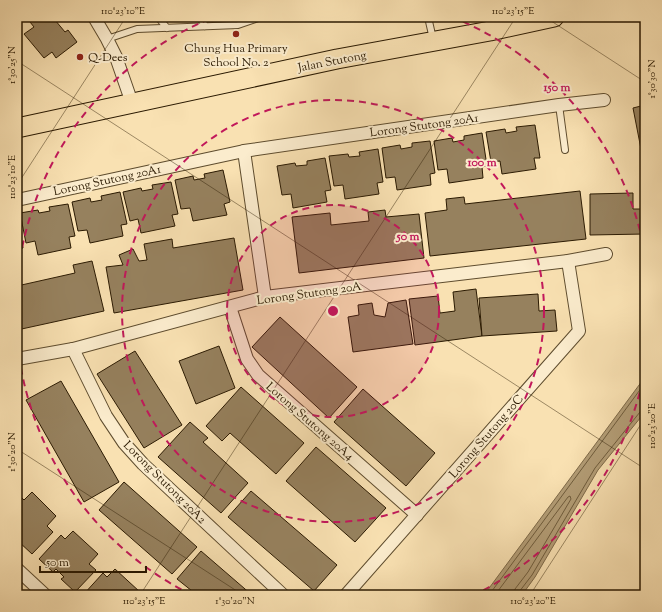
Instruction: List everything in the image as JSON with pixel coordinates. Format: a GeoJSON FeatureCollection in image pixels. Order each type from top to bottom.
{"type":"FeatureCollection","features":[{"type":"Feature","properties":{"kind":"main road","name":"Jalan Stutong"},"geometry":{"type":"LineString","coordinates":[[17,128],[337,59],[433,41],[489,24],[554,17]]}},
{"type":"Feature","properties":{"kind":"street"},"geometry":{"type":"LineString","coordinates":[[94,17],[116,57],[132,103]]}},
{"type":"Feature","properties":{"kind":"street","name":"Lorong Stutong 20A1"},"geometry":{"type":"LineString","coordinates":[[17,200],[244,151],[559,105],[604,100]]}},
{"type":"Feature","properties":{"kind":"street"},"geometry":{"type":"LineString","coordinates":[[244,151],[265,298]]}},
{"type":"Feature","properties":{"kind":"street","name":"Lorong Stutong 20A"},"geometry":{"type":"LineString","coordinates":[[17,359],[73,348],[265,298],[568,261],[606,254]]}},
{"type":"Feature","properties":{"kind":"street","name":"Lorong Stutong 20C"},"geometry":{"type":"LineString","coordinates":[[346,595],[579,331],[568,261]]}},
{"type":"Feature","properties":{"kind":"street","name":"Lorong Stutong 20A4"},"geometry":{"type":"LineString","coordinates":[[230,307],[247,359],[253,370],[417,515]]}},
{"type":"Feature","properties":{"kind":"street","name":"Lorong Stutong 20A2"},"geometry":{"type":"LineString","coordinates":[[73,348],[106,416],[124,443],[144,464],[283,595]]}},
{"type":"Feature","properties":{"kind":"street"},"geometry":{"type":"LineString","coordinates":[[17,569],[45,595]]}},
{"type":"Feature","properties":{"kind":"lane"},"geometry":{"type":"LineString","coordinates":[[158,17],[167,28]]}},
{"type":"Feature","properties":{"kind":"lane"},"geometry":{"type":"LineString","coordinates":[[200,17],[205,26]]}},
{"type":"Feature","properties":{"kind":"lane"},"geometry":{"type":"LineString","coordinates":[[107,39],[137,29],[238,25],[261,17]]}},
{"type":"Feature","properties":{"kind":"lane"},"geometry":{"type":"LineString","coordinates":[[428,17],[433,41]]}},
{"type":"Feature","properties":{"kind":"lane"},"geometry":{"type":"LineString","coordinates":[[559,105],[565,150]]}},
{"type":"Feature","properties":{"kind":"water"},"geometry":{"type":"Polygon","coordinates":[[[645,377],[645,412],[598,470],[535,577],[522,595],[484,595],[645,377]]]}},
{"type":"Feature","properties":{"kind":"building"},"geometry":{"type":"Polygon","coordinates":[[[36,17],[58,17],[55,20],[65,32],[68,30],[77,42],[56,58],[52,52],[44,58],[24,34],[34,27],[30,22],[36,17]]]}},
{"type":"Feature","properties":{"kind":"building"},"geometry":{"type":"Polygon","coordinates":[[[645,105],[645,149],[641,149],[633,108],[645,105]]]}},
{"type":"Feature","properties":{"kind":"building"},"geometry":{"type":"Polygon","coordinates":[[[535,125],[540,158],[534,158],[536,169],[502,174],[500,161],[491,162],[486,132],[505,129],[506,133],[517,131],[516,127],[535,125]]]}},
{"type":"Feature","properties":{"kind":"building"},"geometry":{"type":"Polygon","coordinates":[[[482,133],[487,166],[482,167],[483,178],[449,183],[447,169],[438,170],[434,141],[452,138],[453,142],[464,140],[464,136],[482,133]]]}},
{"type":"Feature","properties":{"kind":"building"},"geometry":{"type":"Polygon","coordinates":[[[430,141],[435,173],[430,174],[431,185],[397,190],[395,177],[386,178],[382,148],[400,145],[401,149],[412,147],[412,143],[430,141]]]}},
{"type":"Feature","properties":{"kind":"building"},"geometry":{"type":"Polygon","coordinates":[[[378,149],[383,182],[377,183],[379,194],[345,199],[343,185],[334,186],[329,156],[348,154],[349,157],[360,156],[359,152],[378,149]]]}},
{"type":"Feature","properties":{"kind":"building"},"geometry":{"type":"Polygon","coordinates":[[[325,158],[331,190],[325,191],[327,202],[293,208],[291,194],[282,195],[277,166],[295,163],[296,166],[307,165],[307,161],[325,158]]]}},
{"type":"Feature","properties":{"kind":"building"},"geometry":{"type":"Polygon","coordinates":[[[223,170],[230,202],[224,204],[227,215],[193,221],[190,208],[181,209],[175,180],[193,176],[194,180],[205,178],[204,174],[223,170]]]}},
{"type":"Feature","properties":{"kind":"building"},"geometry":{"type":"Polygon","coordinates":[[[171,182],[178,214],[172,215],[175,226],[141,233],[138,219],[130,221],[123,192],[141,188],[142,191],[153,189],[152,185],[171,182]]]}},
{"type":"Feature","properties":{"kind":"building"},"geometry":{"type":"Polygon","coordinates":[[[580,191],[586,239],[430,256],[425,213],[447,210],[446,199],[464,197],[465,204],[580,191]]]}},
{"type":"Feature","properties":{"kind":"building"},"geometry":{"type":"Polygon","coordinates":[[[120,192],[127,224],[121,225],[123,236],[90,243],[87,230],[78,231],[72,202],[90,198],[91,202],[102,200],[101,196],[120,192]]]}},
{"type":"Feature","properties":{"kind":"building"},"geometry":{"type":"Polygon","coordinates":[[[633,193],[633,209],[645,209],[645,234],[590,235],[590,194],[633,193]]]}},
{"type":"Feature","properties":{"kind":"building"},"geometry":{"type":"Polygon","coordinates":[[[68,204],[75,236],[69,237],[71,248],[38,255],[35,241],[26,243],[20,213],[38,210],[39,213],[50,211],[49,207],[68,204]]]}},
{"type":"Feature","properties":{"kind":"building"},"geometry":{"type":"Polygon","coordinates":[[[385,210],[386,217],[419,214],[424,258],[299,273],[292,217],[330,213],[331,225],[369,221],[368,212],[385,210]]]}},
{"type":"Feature","properties":{"kind":"building"},"geometry":{"type":"Polygon","coordinates":[[[17,220],[23,248],[18,249],[20,260],[17,260],[17,220]]]}},
{"type":"Feature","properties":{"kind":"building"},"geometry":{"type":"Polygon","coordinates":[[[234,238],[243,290],[114,313],[106,267],[123,265],[119,255],[133,249],[139,261],[147,260],[144,244],[172,239],[173,248],[234,238]]]}},
{"type":"Feature","properties":{"kind":"building"},"geometry":{"type":"Polygon","coordinates":[[[92,261],[104,311],[17,330],[17,286],[75,273],[73,265],[92,261]]]}},
{"type":"Feature","properties":{"kind":"building"},"geometry":{"type":"Polygon","coordinates":[[[476,289],[482,336],[415,345],[409,299],[438,296],[440,313],[455,311],[453,292],[476,289]]]}},
{"type":"Feature","properties":{"kind":"building"},"geometry":{"type":"Polygon","coordinates":[[[538,294],[539,311],[555,310],[557,331],[482,336],[479,298],[538,294]]]}},
{"type":"Feature","properties":{"kind":"building"},"geometry":{"type":"Polygon","coordinates":[[[406,300],[413,344],[353,352],[348,317],[359,315],[358,305],[372,303],[374,315],[385,317],[388,303],[406,300]]]}},
{"type":"Feature","properties":{"kind":"building"},"geometry":{"type":"Polygon","coordinates":[[[280,317],[357,387],[329,418],[252,347],[280,317]]]}},
{"type":"Feature","properties":{"kind":"building"},"geometry":{"type":"Polygon","coordinates":[[[219,346],[235,388],[196,404],[179,361],[219,346]]]}},
{"type":"Feature","properties":{"kind":"building"},"geometry":{"type":"Polygon","coordinates":[[[135,351],[182,425],[144,448],[97,374],[135,351]]]}},
{"type":"Feature","properties":{"kind":"building"},"geometry":{"type":"Polygon","coordinates":[[[61,381],[119,482],[84,502],[26,400],[61,381]]]}},
{"type":"Feature","properties":{"kind":"building"},"geometry":{"type":"Polygon","coordinates":[[[241,387],[304,443],[276,474],[230,433],[222,441],[206,426],[241,387]]]}},
{"type":"Feature","properties":{"kind":"building"},"geometry":{"type":"Polygon","coordinates":[[[363,389],[435,453],[406,486],[334,422],[363,389]]]}},
{"type":"Feature","properties":{"kind":"building"},"geometry":{"type":"Polygon","coordinates":[[[190,422],[208,438],[203,442],[248,483],[221,513],[158,457],[190,422]]]}},
{"type":"Feature","properties":{"kind":"building"},"geometry":{"type":"Polygon","coordinates":[[[316,447],[386,508],[355,542],[286,481],[316,447]]]}},
{"type":"Feature","properties":{"kind":"building"},"geometry":{"type":"Polygon","coordinates":[[[124,482],[197,547],[172,574],[99,510],[124,482]]]}},
{"type":"Feature","properties":{"kind":"building"},"geometry":{"type":"Polygon","coordinates":[[[251,491],[337,565],[314,591],[228,517],[251,491]]]}},
{"type":"Feature","properties":{"kind":"building"},"geometry":{"type":"Polygon","coordinates":[[[32,492],[56,516],[47,526],[53,532],[32,554],[18,541],[21,538],[17,534],[17,499],[20,496],[24,500],[32,492]]]}},
{"type":"Feature","properties":{"kind":"building"},"geometry":{"type":"Polygon","coordinates":[[[73,531],[98,554],[89,564],[96,570],[75,592],[61,579],[64,577],[56,569],[53,572],[39,559],[61,535],[65,539],[73,531]]]}},
{"type":"Feature","properties":{"kind":"building"},"geometry":{"type":"Polygon","coordinates":[[[201,551],[252,595],[197,595],[177,579],[201,551]]]}},
{"type":"Feature","properties":{"kind":"building"},"geometry":{"type":"Polygon","coordinates":[[[115,569],[140,592],[137,595],[83,595],[103,573],[107,577],[115,569]]]}},
{"type":"Feature","properties":{"kind":"place","name":"Chung Hua Primary School No. 2"},"geometry":{"type":"Point","coordinates":[236,34]}},
{"type":"Feature","properties":{"kind":"place","name":"Q-Dees"},"geometry":{"type":"Point","coordinates":[80,57]}}]}
